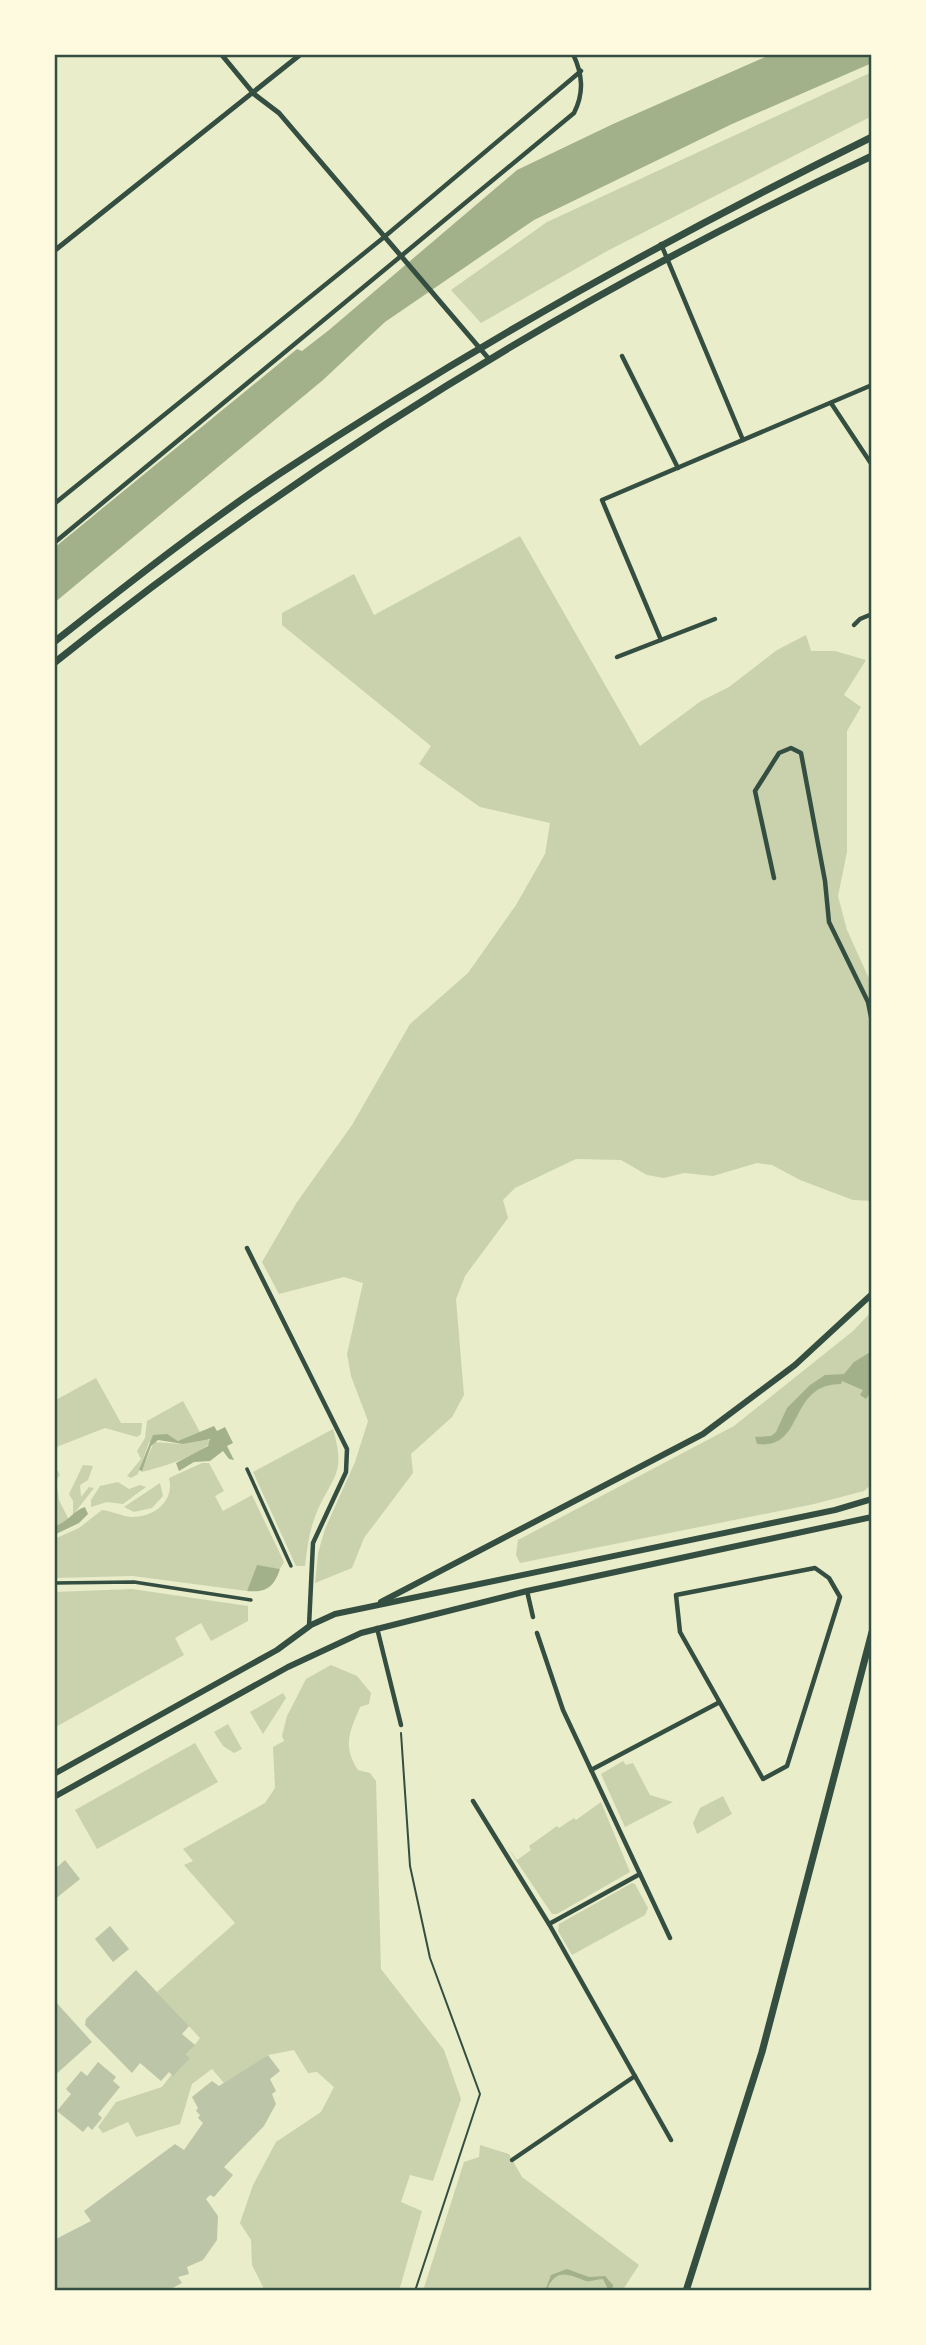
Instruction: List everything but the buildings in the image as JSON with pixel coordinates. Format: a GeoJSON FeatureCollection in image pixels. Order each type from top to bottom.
{"type":"FeatureCollection","features":[{"type":"Feature","properties":{"kind":"main road"},"geometry":{"type":"LineString","coordinates":[[54,642],[195,533],[268,482],[478,347],[661,243],[872,137]]}},
{"type":"Feature","properties":{"kind":"main road"},"geometry":{"type":"LineString","coordinates":[[54,663],[124,607],[272,498],[489,359],[668,259],[872,156]]}},
{"type":"Feature","properties":{"kind":"main road"},"geometry":{"type":"LineString","coordinates":[[374,1605],[703,1434],[795,1365],[872,1294]]}},
{"type":"Feature","properties":{"kind":"main road"},"geometry":{"type":"LineString","coordinates":[[54,1774],[277,1650],[309,1627],[335,1614],[809,1516],[872,1499]]}},
{"type":"Feature","properties":{"kind":"main road"},"geometry":{"type":"LineString","coordinates":[[54,1797],[288,1667],[377,1628],[527,1591],[872,1517]]}},
{"type":"Feature","properties":{"kind":"main road"},"geometry":{"type":"LineString","coordinates":[[686,2291],[762,2052],[872,1632]]}},
{"type":"Feature","properties":{"kind":"street"},"geometry":{"type":"LineString","coordinates":[[221,54],[254,94],[279,113],[399,257],[436,295],[489,359]]}},
{"type":"Feature","properties":{"kind":"street"},"geometry":{"type":"LineString","coordinates":[[54,251],[301,54]]}},
{"type":"Feature","properties":{"kind":"street"},"geometry":{"type":"LineString","coordinates":[[54,543],[574,113],[581,99],[581,71],[573,54]]}},
{"type":"Feature","properties":{"kind":"street"},"geometry":{"type":"LineString","coordinates":[[54,504],[383,238],[581,71]]}},
{"type":"Feature","properties":{"kind":"street"},"geometry":{"type":"LineString","coordinates":[[661,243],[743,440]]}},
{"type":"Feature","properties":{"kind":"street"},"geometry":{"type":"LineString","coordinates":[[622,356],[678,468]]}},
{"type":"Feature","properties":{"kind":"street"},"geometry":{"type":"LineString","coordinates":[[661,640],[603,500],[872,385]]}},
{"type":"Feature","properties":{"kind":"street"},"geometry":{"type":"LineString","coordinates":[[831,403],[872,465]]}},
{"type":"Feature","properties":{"kind":"street"},"geometry":{"type":"LineString","coordinates":[[854,625],[872,614]]}},
{"type":"Feature","properties":{"kind":"street"},"geometry":{"type":"LineString","coordinates":[[617,657],[715,619]]}},
{"type":"Feature","properties":{"kind":"street"},"geometry":{"type":"LineString","coordinates":[[774,878],[754,791],[779,753],[791,748],[802,753],[825,881],[829,922],[868,1002],[872,1022]]}},
{"type":"Feature","properties":{"kind":"street"},"geometry":{"type":"LineString","coordinates":[[247,1248],[346,1449],[346,1472],[313,1543],[309,1627]]}},
{"type":"Feature","properties":{"kind":"street"},"geometry":{"type":"LineString","coordinates":[[247,1469],[291,1566]]}},
{"type":"Feature","properties":{"kind":"street"},"geometry":{"type":"LineString","coordinates":[[816,1568],[829,1578],[841,1597],[787,1766],[763,1779],[718,1703],[680,1632],[676,1595],[816,1568]]}},
{"type":"Feature","properties":{"kind":"street"},"geometry":{"type":"LineString","coordinates":[[54,1583],[134,1582],[251,1600]]}},
{"type":"Feature","properties":{"kind":"street"},"geometry":{"type":"LineString","coordinates":[[527,1591],[533,1616]]}},
{"type":"Feature","properties":{"kind":"street"},"geometry":{"type":"LineString","coordinates":[[377,1628],[401,1725]]}},
{"type":"Feature","properties":{"kind":"street"},"geometry":{"type":"LineString","coordinates":[[537,1633],[563,1710],[670,1938]]}},
{"type":"Feature","properties":{"kind":"street"},"geometry":{"type":"LineString","coordinates":[[592,1770],[718,1703]]}},
{"type":"Feature","properties":{"kind":"street"},"geometry":{"type":"LineString","coordinates":[[473,1801],[549,1924],[671,2140]]}},
{"type":"Feature","properties":{"kind":"street"},"geometry":{"type":"LineString","coordinates":[[549,1924],[640,1874]]}},
{"type":"Feature","properties":{"kind":"street"},"geometry":{"type":"LineString","coordinates":[[512,2160],[635,2076]]}},
{"type":"Feature","properties":{"kind":"path"},"geometry":{"type":"LineString","coordinates":[[401,1725],[410,1866],[430,1958],[480,2094],[415,2291]]}},
{"type":"Feature","properties":{"kind":"shaded area"},"geometry":{"type":"Polygon","coordinates":[[[772,54],[872,54],[872,63],[732,124],[534,220],[385,322],[323,380],[54,603],[54,548],[297,349],[302,351],[329,330],[517,170],[613,124],[772,54]]]}},
{"type":"Feature","properties":{"kind":"shaded area"},"geometry":{"type":"Polygon","coordinates":[[[872,72],[872,116],[607,251],[481,323],[451,290],[547,222],[872,72]]]}},
{"type":"Feature","properties":{"kind":"shaded area"},"geometry":{"type":"Polygon","coordinates":[[[520,536],[640,746],[701,701],[729,687],[777,650],[806,635],[811,651],[835,651],[866,660],[844,695],[861,707],[847,731],[847,852],[838,896],[847,930],[872,985],[872,1201],[853,1200],[800,1180],[772,1165],[757,1163],[713,1176],[684,1173],[664,1178],[647,1175],[621,1160],[576,1159],[515,1188],[503,1200],[508,1218],[465,1276],[456,1299],[464,1395],[452,1417],[411,1454],[413,1473],[364,1538],[352,1568],[315,1583],[318,1553],[325,1529],[355,1462],[368,1421],[351,1376],[347,1354],[363,1283],[344,1277],[279,1294],[262,1262],[297,1202],[352,1125],[410,1024],[468,973],[516,905],[545,854],[550,823],[480,807],[419,764],[431,746],[282,625],[282,613],[354,574],[374,615],[520,536]]]}},
{"type":"Feature","properties":{"kind":"shaded area"},"geometry":{"type":"Polygon","coordinates":[[[872,1311],[872,1484],[864,1491],[814,1504],[520,1563],[516,1555],[518,1540],[734,1426],[853,1331],[872,1311]]]}},
{"type":"Feature","properties":{"kind":"shaded area"},"geometry":{"type":"Polygon","coordinates":[[[872,1351],[872,1390],[866,1399],[860,1395],[863,1390],[842,1381],[841,1384],[824,1387],[812,1394],[783,1437],[772,1443],[757,1444],[755,1437],[771,1436],[776,1432],[787,1408],[810,1385],[825,1375],[844,1374],[854,1362],[872,1351]]]}},
{"type":"Feature","properties":{"kind":"shaded area"},"geometry":{"type":"Polygon","coordinates":[[[96,1378],[121,1423],[142,1423],[141,1434],[137,1437],[105,1428],[54,1448],[54,1401],[96,1378]]]}},
{"type":"Feature","properties":{"kind":"shaded area"},"geometry":{"type":"Polygon","coordinates":[[[183,1401],[201,1434],[178,1441],[170,1436],[149,1442],[138,1474],[131,1478],[127,1476],[141,1459],[137,1451],[145,1438],[147,1421],[183,1401]]]}},
{"type":"Feature","properties":{"kind":"shaded area"},"geometry":{"type":"Polygon","coordinates":[[[214,1426],[217,1431],[225,1427],[233,1443],[227,1446],[234,1460],[229,1459],[223,1451],[210,1461],[194,1462],[179,1471],[176,1463],[208,1446],[210,1439],[183,1444],[158,1440],[151,1446],[142,1471],[139,1470],[153,1435],[167,1434],[178,1441],[214,1426]]]}},
{"type":"Feature","properties":{"kind":"shaded area"},"geometry":{"type":"Polygon","coordinates":[[[333,1429],[338,1467],[313,1523],[305,1566],[296,1566],[253,1472],[333,1429]]]}},
{"type":"Feature","properties":{"kind":"shaded area"},"geometry":{"type":"Polygon","coordinates":[[[207,1438],[211,1442],[197,1452],[167,1465],[141,1472],[154,1442],[183,1444],[207,1438]]]}},
{"type":"Feature","properties":{"kind":"shaded area"},"geometry":{"type":"Polygon","coordinates":[[[202,1463],[209,1463],[224,1491],[215,1496],[223,1511],[252,1495],[284,1562],[280,1569],[257,1566],[247,1591],[133,1576],[54,1578],[54,1539],[79,1528],[102,1510],[131,1517],[147,1515],[165,1501],[169,1494],[169,1478],[202,1463]]]}},
{"type":"Feature","properties":{"kind":"shaded area"},"geometry":{"type":"Polygon","coordinates":[[[54,1464],[60,1475],[56,1480],[59,1500],[69,1520],[55,1526],[54,1464]]]}},
{"type":"Feature","properties":{"kind":"shaded area"},"geometry":{"type":"Polygon","coordinates":[[[83,1465],[93,1466],[88,1480],[80,1485],[81,1497],[89,1487],[94,1488],[73,1515],[73,1501],[69,1494],[83,1465]]]}},
{"type":"Feature","properties":{"kind":"shaded area"},"geometry":{"type":"Polygon","coordinates":[[[118,1482],[129,1489],[140,1485],[146,1487],[123,1504],[107,1502],[91,1507],[91,1500],[100,1486],[118,1482]]]}},
{"type":"Feature","properties":{"kind":"shaded area"},"geometry":{"type":"Polygon","coordinates":[[[160,1483],[163,1496],[152,1508],[134,1512],[124,1507],[160,1483]]]}},
{"type":"Feature","properties":{"kind":"shaded area"},"geometry":{"type":"Polygon","coordinates":[[[85,1507],[88,1514],[79,1523],[54,1535],[54,1526],[85,1507]]]}},
{"type":"Feature","properties":{"kind":"shaded area"},"geometry":{"type":"Polygon","coordinates":[[[257,1565],[280,1569],[268,1588],[247,1591],[257,1565]]]}},
{"type":"Feature","properties":{"kind":"shaded area"},"geometry":{"type":"Polygon","coordinates":[[[132,1589],[248,1606],[248,1621],[211,1641],[201,1623],[175,1638],[184,1655],[54,1728],[54,1592],[132,1589]]]}},
{"type":"Feature","properties":{"kind":"shaded area"},"geometry":{"type":"Polygon","coordinates":[[[331,1665],[357,1676],[371,1693],[369,1704],[360,1707],[356,1716],[349,1746],[358,1770],[370,1773],[376,1781],[381,1969],[444,2050],[461,2099],[433,2181],[410,2175],[401,2202],[422,2211],[399,2291],[265,2291],[252,2265],[251,2240],[240,2223],[253,2185],[276,2142],[321,2112],[334,2087],[317,2072],[308,2073],[294,2050],[268,2055],[224,2083],[212,2069],[192,2084],[180,2124],[136,2137],[128,2122],[103,2133],[98,2127],[116,2102],[162,2087],[200,2038],[157,1992],[235,1923],[184,1865],[193,1861],[183,1849],[265,1803],[275,1788],[273,1747],[284,1741],[282,1736],[287,1716],[306,1679],[331,1665]]]}},
{"type":"Feature","properties":{"kind":"shaded area"},"geometry":{"type":"Polygon","coordinates":[[[283,1693],[286,1698],[263,1734],[250,1712],[283,1693]]]}},
{"type":"Feature","properties":{"kind":"shaded area"},"geometry":{"type":"Polygon","coordinates":[[[228,1724],[242,1749],[234,1753],[223,1746],[214,1732],[228,1724]]]}},
{"type":"Feature","properties":{"kind":"shaded area"},"geometry":{"type":"Polygon","coordinates":[[[195,1743],[218,1782],[97,1849],[75,1810],[195,1743]]]}},
{"type":"Feature","properties":{"kind":"shaded area"},"geometry":{"type":"Polygon","coordinates":[[[623,1761],[626,1765],[633,1763],[650,1795],[673,1802],[625,1827],[601,1774],[623,1761]]]}},
{"type":"Feature","properties":{"kind":"shaded area"},"geometry":{"type":"Polygon","coordinates":[[[723,1796],[732,1814],[697,1834],[693,1823],[700,1808],[723,1796]]]}},
{"type":"Feature","properties":{"kind":"shaded area"},"geometry":{"type":"Polygon","coordinates":[[[601,1802],[630,1872],[557,1914],[552,1914],[507,1847],[517,1860],[531,1850],[529,1846],[557,1826],[559,1828],[574,1818],[576,1820],[601,1802]]]}},
{"type":"Feature","properties":{"kind":"shaded area"},"geometry":{"type":"Polygon","coordinates":[[[632,1883],[648,1908],[645,1915],[572,1955],[558,1931],[559,1924],[632,1883]]]}},
{"type":"Feature","properties":{"kind":"shaded area"},"geometry":{"type":"Polygon","coordinates":[[[480,2145],[509,2154],[522,2177],[639,2265],[622,2291],[423,2291],[464,2162],[479,2157],[480,2145]]]}},
{"type":"Feature","properties":{"kind":"shaded area"},"geometry":{"type":"Polygon","coordinates":[[[567,2269],[589,2277],[605,2276],[613,2285],[612,2291],[609,2291],[603,2279],[586,2281],[570,2275],[560,2275],[548,2287],[550,2291],[545,2291],[551,2275],[567,2269]]]}}]}
